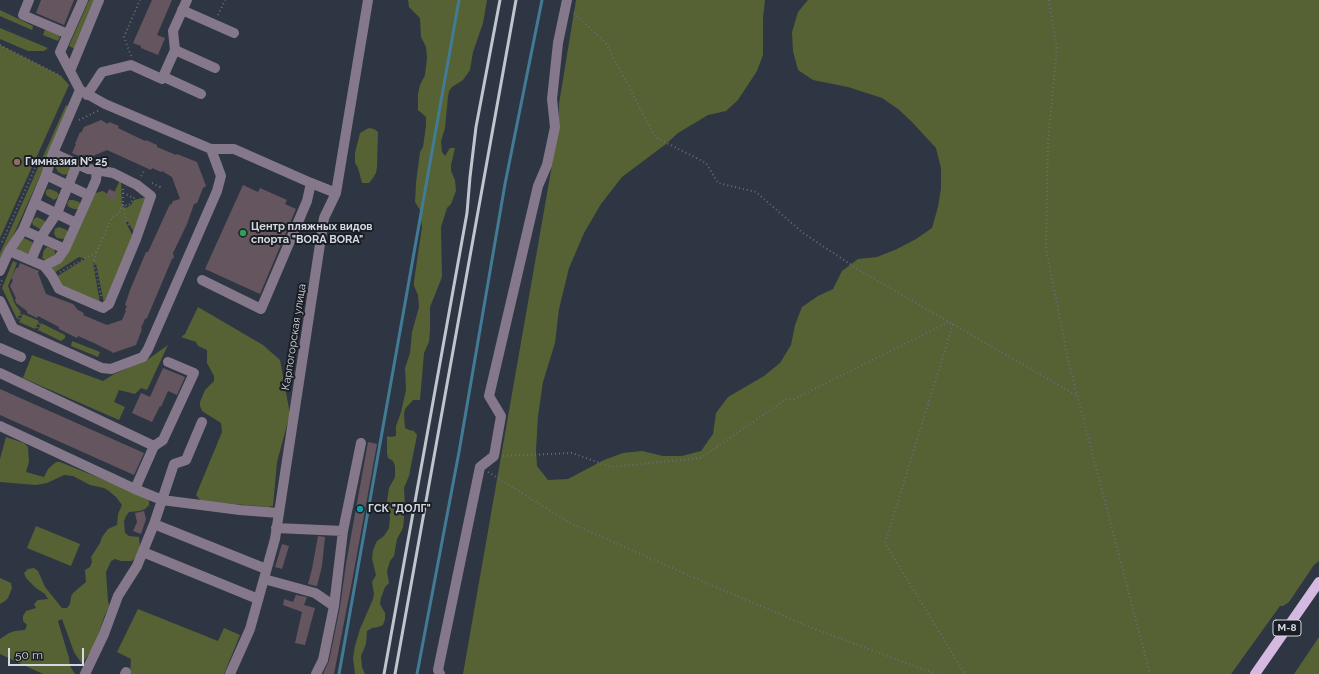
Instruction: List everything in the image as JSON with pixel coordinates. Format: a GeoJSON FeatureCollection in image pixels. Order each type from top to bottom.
{"type":"FeatureCollection","features":[{"type":"Feature","properties":{"kind":"main road","name":"М-8"},"geometry":{"type":"LineString","coordinates":[[1255,674],[1319,582]]}},
{"type":"Feature","properties":{"kind":"lane"},"geometry":{"type":"LineString","coordinates":[[29,0],[23,15],[68,34]]}},
{"type":"Feature","properties":{"kind":"lane"},"geometry":{"type":"LineString","coordinates":[[83,0],[60,52],[81,90],[210,149],[234,149],[336,193]]}},
{"type":"Feature","properties":{"kind":"lane"},"geometry":{"type":"LineString","coordinates":[[70,72],[99,0]]}},
{"type":"Feature","properties":{"kind":"lane"},"geometry":{"type":"LineString","coordinates":[[164,77],[175,50],[173,31],[187,0]]}},
{"type":"Feature","properties":{"kind":"lane","name":"Карпогорская улица"},"geometry":{"type":"LineString","coordinates":[[230,674],[250,629],[275,539],[324,218],[336,193],[368,0]]}},
{"type":"Feature","properties":{"kind":"lane"},"geometry":{"type":"LineString","coordinates":[[440,674],[438,670],[480,467],[494,456],[501,416],[488,396],[538,186],[547,165],[555,126],[552,99],[558,43],[567,3]]}},
{"type":"Feature","properties":{"kind":"lane"},"geometry":{"type":"LineString","coordinates":[[182,10],[234,32]]}},
{"type":"Feature","properties":{"kind":"lane"},"geometry":{"type":"LineString","coordinates":[[175,50],[215,68]]}},
{"type":"Feature","properties":{"kind":"lane"},"geometry":{"type":"LineString","coordinates":[[1,275],[4,249],[23,230],[46,175],[53,152],[81,90],[102,72],[131,65],[162,79],[164,77],[201,94]]}},
{"type":"Feature","properties":{"kind":"lane"},"geometry":{"type":"LineString","coordinates":[[0,301],[13,328],[102,368],[111,369],[143,357],[148,349],[218,191],[220,176],[210,149]]}},
{"type":"Feature","properties":{"kind":"lane"},"geometry":{"type":"LineString","coordinates":[[4,249],[44,266],[52,276],[59,289],[103,308],[109,304],[136,239],[151,196],[138,185],[113,173],[88,169],[53,152]]}},
{"type":"Feature","properties":{"kind":"lane"},"geometry":{"type":"LineString","coordinates":[[31,260],[41,237],[57,213],[77,164]]}},
{"type":"Feature","properties":{"kind":"lane"},"geometry":{"type":"LineString","coordinates":[[44,266],[58,259],[65,249],[96,180],[97,170]]}},
{"type":"Feature","properties":{"kind":"lane"},"geometry":{"type":"LineString","coordinates":[[46,175],[88,195]]}},
{"type":"Feature","properties":{"kind":"lane"},"geometry":{"type":"LineString","coordinates":[[202,280],[262,309],[307,201],[311,183]]}},
{"type":"Feature","properties":{"kind":"lane"},"geometry":{"type":"LineString","coordinates":[[35,203],[76,223]]}},
{"type":"Feature","properties":{"kind":"lane"},"geometry":{"type":"LineString","coordinates":[[23,230],[65,249]]}},
{"type":"Feature","properties":{"kind":"lane"},"geometry":{"type":"LineString","coordinates":[[0,348],[21,357]]}},
{"type":"Feature","properties":{"kind":"lane"},"geometry":{"type":"LineString","coordinates":[[135,489],[154,446],[163,440],[194,373],[168,362]]}},
{"type":"Feature","properties":{"kind":"lane"},"geometry":{"type":"LineString","coordinates":[[0,373],[154,446]]}},
{"type":"Feature","properties":{"kind":"lane"},"geometry":{"type":"LineString","coordinates":[[85,674],[104,634],[118,596],[137,566],[143,552],[174,464],[186,460],[202,422]]}},
{"type":"Feature","properties":{"kind":"lane"},"geometry":{"type":"LineString","coordinates":[[0,426],[135,489],[162,500],[232,509],[279,513]]}},
{"type":"Feature","properties":{"kind":"lane"},"geometry":{"type":"LineString","coordinates":[[316,674],[323,660],[334,606],[343,531],[362,443]]}},
{"type":"Feature","properties":{"kind":"lane"},"geometry":{"type":"LineString","coordinates":[[154,524],[266,569]]}},
{"type":"Feature","properties":{"kind":"lane"},"geometry":{"type":"LineString","coordinates":[[276,528],[343,531]]}},
{"type":"Feature","properties":{"kind":"lane"},"geometry":{"type":"LineString","coordinates":[[143,552],[258,599]]}},
{"type":"Feature","properties":{"kind":"lane"},"geometry":{"type":"LineString","coordinates":[[264,580],[315,593],[334,606]]}},
{"type":"Feature","properties":{"kind":"path"},"geometry":{"type":"LineString","coordinates":[[135,67],[124,37],[140,0]]}},
{"type":"Feature","properties":{"kind":"path"},"geometry":{"type":"LineString","coordinates":[[214,24],[225,0]]}},
{"type":"Feature","properties":{"kind":"path"},"geometry":{"type":"LineString","coordinates":[[1050,0],[1057,47],[1048,142],[1046,249],[1069,364],[1150,674]]}},
{"type":"Feature","properties":{"kind":"path"},"geometry":{"type":"LineString","coordinates":[[567,3],[606,43],[655,137],[706,163],[718,183],[756,192],[803,233],[859,270],[1077,396]]}},
{"type":"Feature","properties":{"kind":"path"},"geometry":{"type":"LineString","coordinates":[[0,45],[81,90]]}},
{"type":"Feature","properties":{"kind":"path"},"geometry":{"type":"LineString","coordinates":[[4,249],[40,157]]}},
{"type":"Feature","properties":{"kind":"path"},"geometry":{"type":"LineString","coordinates":[[141,177],[144,171]]}},
{"type":"Feature","properties":{"kind":"path"},"geometry":{"type":"LineString","coordinates":[[123,187],[126,221],[133,232]]}},
{"type":"Feature","properties":{"kind":"path"},"geometry":{"type":"LineString","coordinates":[[123,193],[134,198]]}},
{"type":"Feature","properties":{"kind":"path"},"geometry":{"type":"LineString","coordinates":[[124,204],[127,206],[134,198],[147,194]]}},
{"type":"Feature","properties":{"kind":"path"},"geometry":{"type":"LineString","coordinates":[[103,308],[94,262],[97,251],[112,217],[119,213],[124,204]]}},
{"type":"Feature","properties":{"kind":"path"},"geometry":{"type":"LineString","coordinates":[[52,276],[97,251]]}},
{"type":"Feature","properties":{"kind":"path"},"geometry":{"type":"LineString","coordinates":[[0,285],[1,275]]}},
{"type":"Feature","properties":{"kind":"path"},"geometry":{"type":"LineString","coordinates":[[36,331],[40,322]]}},
{"type":"Feature","properties":{"kind":"path"},"geometry":{"type":"LineString","coordinates":[[494,456],[572,452],[611,467],[701,458],[782,402],[784,399],[794,399],[949,322]]}},
{"type":"Feature","properties":{"kind":"path"},"geometry":{"type":"LineString","coordinates":[[953,324],[885,543],[964,674]]}},
{"type":"Feature","properties":{"kind":"path"},"geometry":{"type":"LineString","coordinates":[[480,467],[570,522],[711,585],[806,625],[936,674]]}},
{"type":"Feature","properties":{"kind":"green space"},"geometry":{"type":"Polygon","coordinates":[[[89,0],[96,0],[75,49],[69,46],[89,0]]]}},
{"type":"Feature","properties":{"kind":"green space"},"geometry":{"type":"Polygon","coordinates":[[[408,0],[487,0],[483,23],[473,52],[470,70],[463,80],[452,87],[449,91],[445,128],[441,141],[442,152],[445,156],[450,148],[455,148],[451,171],[455,180],[456,191],[451,204],[447,208],[441,227],[442,277],[430,307],[429,342],[424,353],[420,400],[413,400],[405,409],[404,415],[405,428],[414,431],[417,435],[409,476],[404,488],[405,508],[403,528],[397,539],[394,556],[390,561],[387,571],[389,583],[385,587],[381,598],[380,604],[385,613],[385,619],[383,625],[367,631],[366,644],[361,656],[362,667],[365,674],[355,674],[353,658],[355,646],[374,594],[372,582],[376,575],[372,559],[373,550],[377,541],[384,536],[389,528],[390,518],[387,501],[389,488],[395,477],[395,466],[393,461],[388,458],[387,436],[396,436],[396,426],[406,390],[405,368],[410,353],[412,332],[419,307],[418,295],[414,286],[414,281],[422,227],[420,210],[415,202],[420,152],[423,147],[426,117],[418,110],[418,94],[420,85],[425,75],[427,58],[426,47],[421,37],[420,18],[409,7],[408,0]]]}},
{"type":"Feature","properties":{"kind":"green space"},"geometry":{"type":"Polygon","coordinates":[[[576,0],[765,0],[763,18],[763,55],[757,71],[738,100],[726,111],[708,115],[678,133],[666,144],[622,177],[601,204],[584,233],[569,268],[559,309],[555,343],[543,382],[538,416],[536,450],[537,466],[548,480],[568,479],[604,460],[623,453],[642,451],[663,456],[682,456],[701,451],[713,434],[716,413],[728,397],[764,376],[780,363],[791,345],[795,325],[802,307],[818,296],[833,289],[842,271],[858,259],[877,257],[897,249],[916,239],[932,228],[938,207],[941,188],[941,168],[936,148],[911,121],[898,109],[882,98],[848,87],[813,80],[798,70],[793,51],[792,32],[798,12],[808,0],[1319,0],[1319,561],[1314,565],[1289,602],[1283,606],[1280,606],[1231,674],[463,674],[559,127],[559,104],[576,0]]]}},
{"type":"Feature","properties":{"kind":"green space"},"geometry":{"type":"Polygon","coordinates":[[[0,10],[33,26],[32,30],[0,16],[0,10]]]}},
{"type":"Feature","properties":{"kind":"green space"},"geometry":{"type":"Polygon","coordinates":[[[0,28],[48,48],[44,51],[28,51],[0,39],[0,28]]]}},
{"type":"Feature","properties":{"kind":"green space"},"geometry":{"type":"Polygon","coordinates":[[[45,29],[58,34],[60,37],[58,41],[43,35],[45,29]]]}},
{"type":"Feature","properties":{"kind":"green space","name":"Гимназия № 25"},"geometry":{"type":"Polygon","coordinates":[[[0,45],[61,76],[69,85],[0,238],[0,45]]]}},
{"type":"Feature","properties":{"kind":"green space"},"geometry":{"type":"Polygon","coordinates":[[[66,105],[71,107],[0,265],[0,253],[66,105]]]}},
{"type":"Feature","properties":{"kind":"green space"},"geometry":{"type":"Polygon","coordinates":[[[369,128],[378,132],[377,167],[376,173],[369,183],[362,183],[355,163],[355,153],[360,133],[369,128]]]}},
{"type":"Feature","properties":{"kind":"green space"},"geometry":{"type":"Polygon","coordinates":[[[61,162],[69,165],[71,169],[70,173],[64,175],[58,172],[56,168],[61,162]]]}},
{"type":"Feature","properties":{"kind":"green space"},"geometry":{"type":"Polygon","coordinates":[[[120,180],[122,206],[126,208],[131,205],[134,200],[151,196],[135,234],[128,222],[125,221],[133,236],[104,303],[96,264],[93,263],[100,303],[60,285],[56,277],[85,259],[79,257],[54,273],[51,266],[92,194],[103,191],[112,197],[120,180]]]}},
{"type":"Feature","properties":{"kind":"green space"},"geometry":{"type":"Polygon","coordinates":[[[50,189],[57,192],[59,195],[54,200],[46,195],[46,190],[50,189]]]}},
{"type":"Feature","properties":{"kind":"green space"},"geometry":{"type":"Polygon","coordinates":[[[69,200],[79,202],[81,205],[79,209],[69,207],[67,204],[69,200]]]}},
{"type":"Feature","properties":{"kind":"green space"},"geometry":{"type":"Polygon","coordinates":[[[37,217],[45,221],[45,227],[40,229],[33,225],[32,222],[37,217]]]}},
{"type":"Feature","properties":{"kind":"green space"},"geometry":{"type":"Polygon","coordinates":[[[59,227],[67,230],[67,238],[57,238],[54,234],[55,229],[59,227]]]}},
{"type":"Feature","properties":{"kind":"green space"},"geometry":{"type":"Polygon","coordinates":[[[22,237],[33,244],[28,254],[17,250],[16,247],[22,237]]]}},
{"type":"Feature","properties":{"kind":"green space"},"geometry":{"type":"Polygon","coordinates":[[[47,247],[54,249],[55,252],[55,255],[49,262],[42,258],[44,250],[47,247]]]}},
{"type":"Feature","properties":{"kind":"green space"},"geometry":{"type":"Polygon","coordinates":[[[13,261],[17,263],[8,286],[15,304],[21,312],[17,319],[2,288],[13,261]]]}},
{"type":"Feature","properties":{"kind":"green space"},"geometry":{"type":"Polygon","coordinates":[[[198,307],[263,345],[280,360],[290,414],[277,462],[273,506],[268,507],[201,501],[196,495],[222,432],[221,423],[202,411],[200,406],[205,390],[214,381],[214,376],[207,363],[207,350],[198,346],[196,342],[181,337],[185,334],[198,307]]]}},
{"type":"Feature","properties":{"kind":"green space"},"geometry":{"type":"Polygon","coordinates":[[[23,314],[39,321],[35,329],[19,322],[23,314]]]}},
{"type":"Feature","properties":{"kind":"green space"},"geometry":{"type":"Polygon","coordinates":[[[41,323],[65,335],[65,338],[61,341],[38,330],[41,323]]]}},
{"type":"Feature","properties":{"kind":"green space"},"geometry":{"type":"Polygon","coordinates":[[[72,341],[100,352],[98,357],[71,346],[72,341]]]}},
{"type":"Feature","properties":{"kind":"green space"},"geometry":{"type":"Polygon","coordinates":[[[168,345],[147,390],[141,388],[135,394],[119,390],[114,402],[125,407],[119,420],[23,378],[32,355],[103,381],[114,374],[147,360],[168,345]]]}},
{"type":"Feature","properties":{"kind":"green space"},"geometry":{"type":"Polygon","coordinates":[[[6,437],[24,443],[28,447],[29,462],[26,472],[44,477],[48,469],[56,462],[60,462],[149,498],[149,505],[145,509],[129,512],[126,516],[124,521],[125,533],[129,536],[139,537],[140,548],[136,557],[132,561],[121,561],[115,559],[111,561],[106,572],[109,606],[93,648],[82,664],[74,652],[62,619],[58,621],[70,666],[75,674],[43,674],[0,654],[0,639],[9,633],[25,630],[27,625],[23,621],[23,616],[26,611],[36,608],[34,604],[38,600],[48,599],[45,594],[36,588],[26,578],[24,573],[28,569],[34,568],[38,571],[45,587],[62,608],[67,608],[70,604],[73,593],[86,582],[85,570],[90,567],[92,562],[91,557],[102,537],[108,529],[117,525],[118,514],[122,505],[116,497],[104,488],[90,485],[73,476],[64,475],[47,483],[36,485],[0,482],[0,459],[6,437]]]}},
{"type":"Feature","properties":{"kind":"green space"},"geometry":{"type":"Polygon","coordinates":[[[36,526],[80,544],[71,566],[27,548],[36,526]]]}},
{"type":"Feature","properties":{"kind":"green space"},"geometry":{"type":"Polygon","coordinates":[[[0,578],[11,583],[12,588],[8,598],[0,604],[0,578]]]}},
{"type":"Feature","properties":{"kind":"green space"},"geometry":{"type":"Polygon","coordinates":[[[138,609],[218,641],[224,628],[240,635],[224,674],[130,674],[131,659],[117,652],[138,609]]]}},
{"type":"Feature","properties":{"kind":"green space"},"geometry":{"type":"Polygon","coordinates":[[[1319,637],[1319,674],[1294,674],[1319,637]]]}},
{"type":"Feature","properties":{"kind":"building"},"geometry":{"type":"Polygon","coordinates":[[[41,0],[74,0],[64,25],[36,13],[41,0]]]}},
{"type":"Feature","properties":{"kind":"building"},"geometry":{"type":"Polygon","coordinates":[[[152,0],[172,0],[157,35],[165,38],[158,55],[133,43],[152,0]]]}},
{"type":"Feature","properties":{"kind":"building"},"geometry":{"type":"Polygon","coordinates":[[[101,120],[108,124],[109,122],[119,126],[118,128],[157,145],[157,147],[197,162],[206,186],[203,188],[197,203],[194,204],[187,224],[173,253],[174,258],[172,259],[147,318],[145,319],[141,328],[142,329],[136,345],[113,353],[78,336],[77,338],[38,316],[37,318],[27,313],[27,311],[16,303],[16,298],[10,286],[13,280],[11,278],[20,263],[39,271],[38,273],[46,294],[73,304],[78,310],[84,313],[83,315],[107,325],[122,320],[126,311],[127,306],[125,305],[130,290],[146,252],[148,252],[170,204],[171,205],[173,201],[180,199],[172,177],[162,171],[161,172],[152,168],[151,170],[107,150],[93,156],[90,161],[72,153],[80,132],[81,133],[84,127],[101,120]]]}},
{"type":"Feature","properties":{"kind":"building"},"geometry":{"type":"Polygon","coordinates":[[[243,185],[258,192],[260,188],[287,200],[285,204],[296,209],[260,294],[205,269],[243,185]]]}},
{"type":"Feature","properties":{"kind":"building"},"geometry":{"type":"Polygon","coordinates":[[[109,189],[117,193],[114,200],[106,196],[109,189]]]}},
{"type":"Feature","properties":{"kind":"building"},"geometry":{"type":"Polygon","coordinates":[[[163,368],[185,377],[177,395],[168,391],[152,422],[132,413],[141,393],[150,397],[163,368]]]}},
{"type":"Feature","properties":{"kind":"building"},"geometry":{"type":"Polygon","coordinates":[[[0,389],[144,453],[134,475],[0,415],[0,389]]]}},
{"type":"Feature","properties":{"kind":"building","name":"ГСК \"ДОЛГ\""},"geometry":{"type":"Polygon","coordinates":[[[368,442],[377,444],[334,674],[323,674],[329,661],[340,607],[346,564],[368,442]]]}},
{"type":"Feature","properties":{"kind":"building"},"geometry":{"type":"Polygon","coordinates":[[[144,511],[146,519],[141,534],[133,531],[137,522],[135,513],[144,511]]]}},
{"type":"Feature","properties":{"kind":"building"},"geometry":{"type":"Polygon","coordinates":[[[318,536],[325,537],[322,566],[316,586],[308,584],[318,536]]]}},
{"type":"Feature","properties":{"kind":"building"},"geometry":{"type":"Polygon","coordinates":[[[282,544],[289,546],[282,569],[275,567],[282,544]]]}},
{"type":"Feature","properties":{"kind":"building"},"geometry":{"type":"Polygon","coordinates":[[[296,595],[307,597],[304,605],[315,608],[305,645],[295,643],[302,612],[283,605],[284,599],[293,602],[296,595]]]}},
{"type":"Feature","properties":{"kind":"waterway"},"geometry":{"type":"LineString","coordinates":[[339,674],[459,0]]}},
{"type":"Feature","properties":{"kind":"waterway"},"geometry":{"type":"LineString","coordinates":[[417,674],[459,452],[505,184],[542,0]]}},
{"type":"Feature","properties":{"kind":"railway"},"geometry":{"type":"LineString","coordinates":[[384,674],[467,213],[476,127],[500,0]]}},
{"type":"Feature","properties":{"kind":"railway"},"geometry":{"type":"LineString","coordinates":[[395,674],[516,0]]}},
{"type":"Feature","properties":{"kind":"place","name":"Гимназия № 25"},"geometry":{"type":"Point","coordinates":[17,162]}},
{"type":"Feature","properties":{"kind":"place","name":"Центр пляжных видов спорта \"BORA BORA\""},"geometry":{"type":"Point","coordinates":[243,233]}},
{"type":"Feature","properties":{"kind":"place","name":"ГСК \"ДОЛГ\""},"geometry":{"type":"Point","coordinates":[360,509]}}]}
